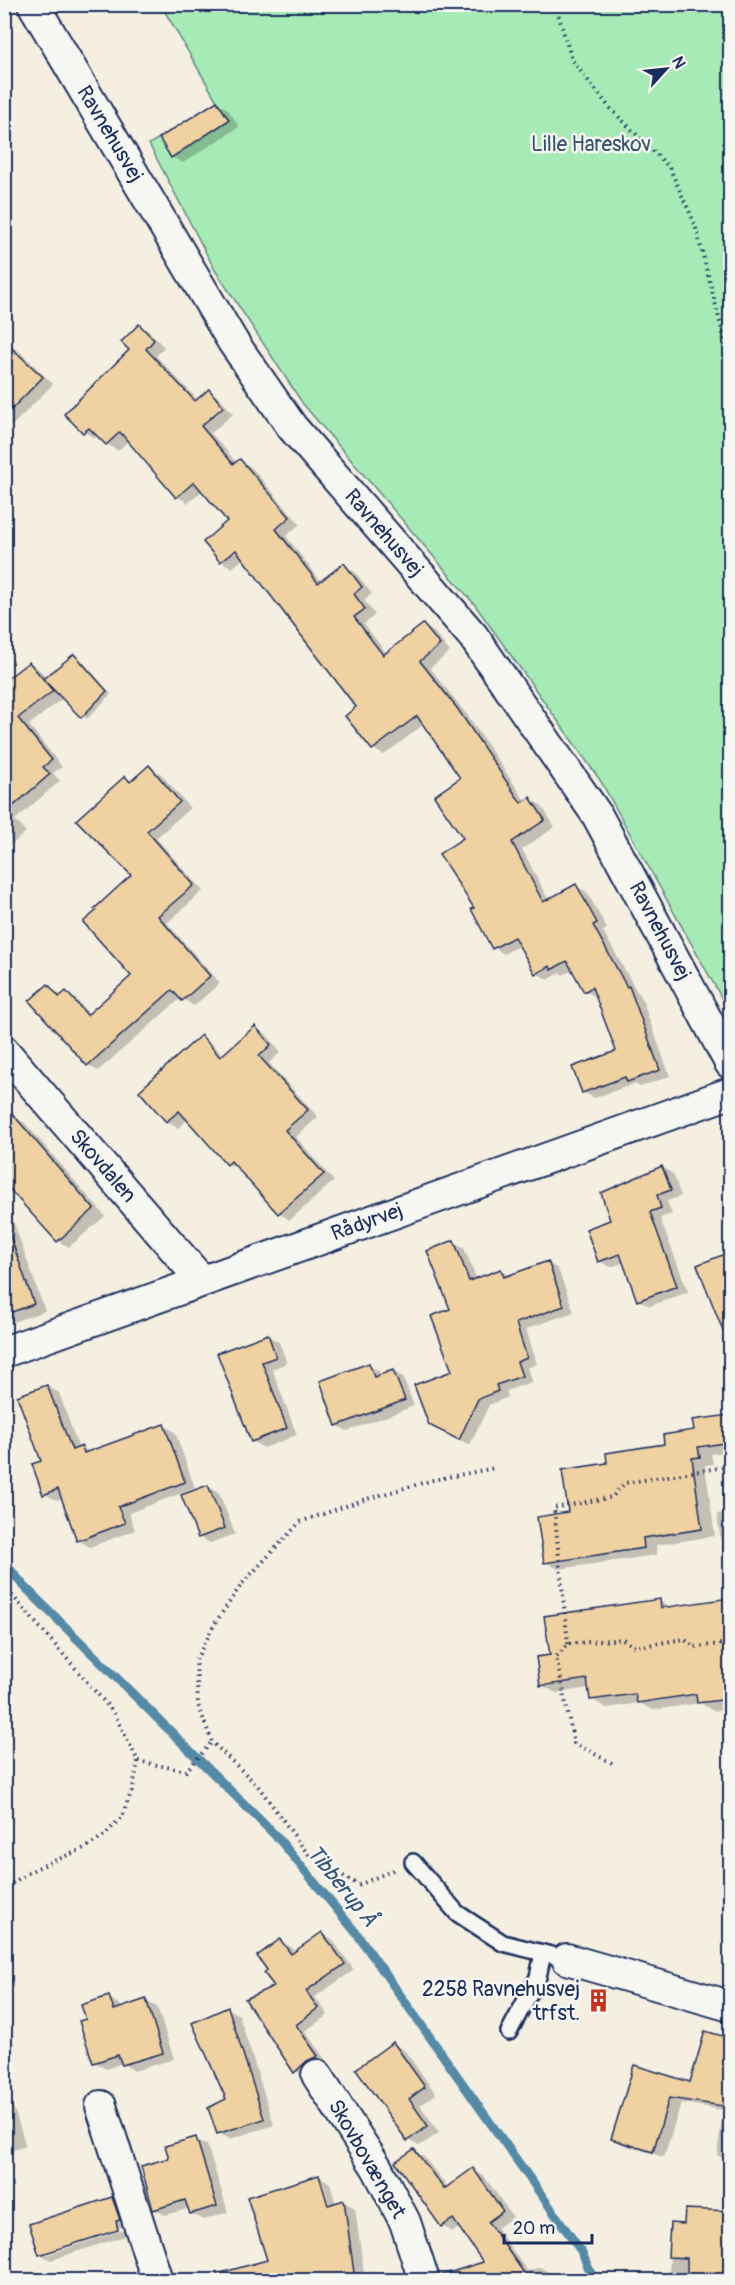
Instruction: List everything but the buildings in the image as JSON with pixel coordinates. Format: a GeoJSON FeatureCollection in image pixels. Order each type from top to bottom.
{"type":"FeatureCollection","features":[{"type":"Feature","properties":{"kind":"street","name":"Ravnehusvej"},"geometry":{"type":"LineString","coordinates":[[33,4],[239,351],[292,427],[473,636],[597,815],[730,1063]]}},
{"type":"Feature","properties":{"kind":"street","name":"Skovdalen"},"geometry":{"type":"LineString","coordinates":[[4,1051],[202,1281]]}},
{"type":"Feature","properties":{"kind":"street","name":"Rådyrvej"},"geometry":{"type":"LineString","coordinates":[[4,1352],[730,1093]]}},
{"type":"Feature","properties":{"kind":"street"},"geometry":{"type":"LineString","coordinates":[[555,1956],[730,2006]]}},
{"type":"Feature","properties":{"kind":"street","name":"Skovbovænget"},"geometry":{"type":"LineString","coordinates":[[317,2075],[377,2168],[405,2222],[424,2280]]}},
{"type":"Feature","properties":{"kind":"street"},"geometry":{"type":"LineString","coordinates":[[101,2106],[157,2280]]}},
{"type":"Feature","properties":{"kind":"lane"},"geometry":{"type":"LineString","coordinates":[[413,1862],[458,1913],[503,1943],[555,1956],[538,1977],[509,2032]]}},
{"type":"Feature","properties":{"kind":"path"},"geometry":{"type":"LineString","coordinates":[[555,4],[572,60],[609,107],[669,167],[695,224],[730,361]]}},
{"type":"Feature","properties":{"kind":"path"},"geometry":{"type":"LineString","coordinates":[[568,1644],[554,1508],[612,1497],[625,1483],[730,1466]]}},
{"type":"Feature","properties":{"kind":"path"},"geometry":{"type":"LineString","coordinates":[[413,1862],[359,1885],[310,1857],[258,1786],[212,1742],[198,1705],[196,1660],[215,1623],[242,1584],[300,1522],[363,1500],[433,1480],[495,1468]]}},
{"type":"Feature","properties":{"kind":"path"},"geometry":{"type":"LineString","coordinates":[[4,1586],[114,1713],[138,1761],[133,1788],[122,1816],[106,1834],[87,1846],[35,1869],[4,1888]]}},
{"type":"Feature","properties":{"kind":"path"},"geometry":{"type":"LineString","coordinates":[[612,1763],[574,1743],[555,1657],[568,1644],[623,1639],[635,1647],[684,1639],[694,1647],[730,1642]]}},
{"type":"Feature","properties":{"kind":"path"},"geometry":{"type":"LineString","coordinates":[[138,1761],[186,1771],[212,1742]]}},
{"type":"Feature","properties":{"kind":"green space","name":"Lille Hareskov"},"geometry":{"type":"Polygon","coordinates":[[[161,5],[730,5],[730,1013],[600,780],[475,605],[303,404],[215,270],[149,144],[218,103],[161,5]]]}},
{"type":"Feature","properties":{"kind":"waterway","name":"Tibberup Å"},"geometry":{"type":"LineString","coordinates":[[4,1562],[25,1587],[278,1838],[357,1934],[581,2251],[594,2280]]}},
{"type":"Feature","properties":{"kind":"place","name":"2258 Ravnehusvej trfst."},"geometry":{"type":"Point","coordinates":[598,2001]}}]}
